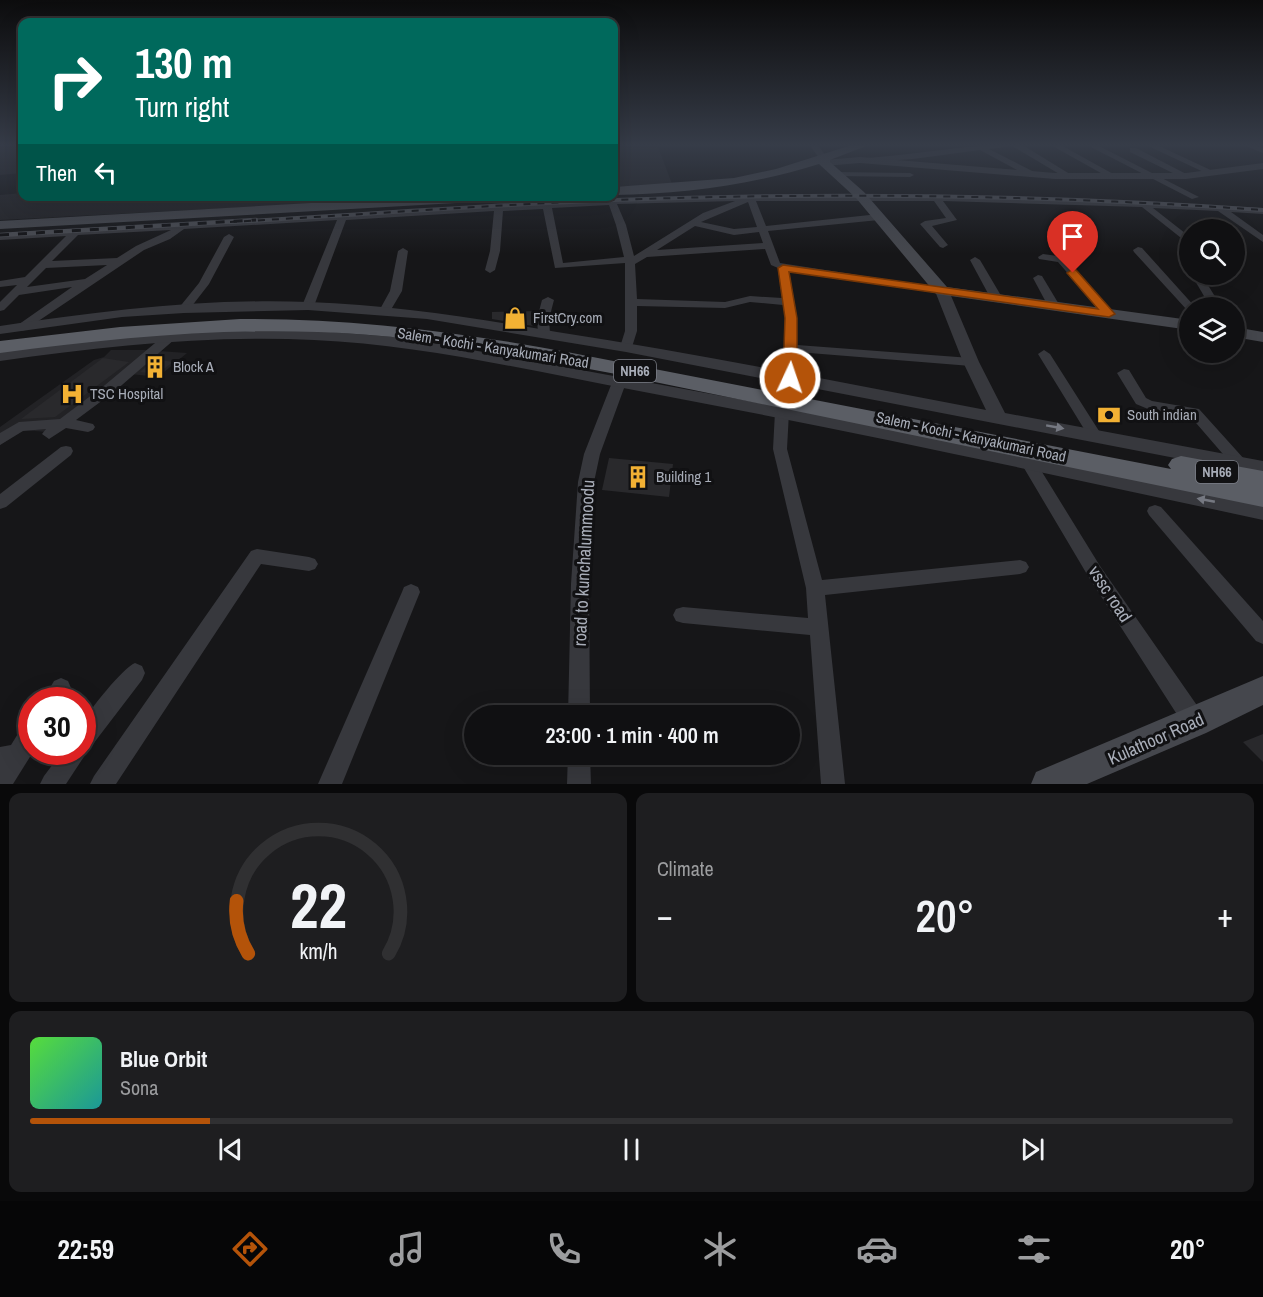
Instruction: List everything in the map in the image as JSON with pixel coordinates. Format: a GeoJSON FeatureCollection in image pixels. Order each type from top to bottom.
{"type":"FeatureCollection","features":[{"type":"Feature","properties":{"kind":"highway","name":"Salem - Kochi - Kanyakumari Road"},"geometry":{"type":"LineString","coordinates":[[0,337],[151,320],[237,315],[329,316],[428,324],[568,347],[1263,480]]}},
{"type":"Feature","properties":{"kind":"highway","name":"Salem - Kochi - Kanyakumari Road"},"geometry":{"type":"LineString","coordinates":[[0,347],[140,330],[238,325],[328,326],[406,333],[642,373],[1263,497]]}},
{"type":"Feature","properties":{"kind":"main road"},"geometry":{"type":"LineString","coordinates":[[618,196],[735,181]]}},
{"type":"Feature","properties":{"kind":"main road"},"geometry":{"type":"LineString","coordinates":[[845,181],[862,197],[942,291],[1179,324]]}},
{"type":"Feature","properties":{"kind":"main road"},"geometry":{"type":"LineString","coordinates":[[0,225],[421,201]]}},
{"type":"Feature","properties":{"kind":"main road"},"geometry":{"type":"LineString","coordinates":[[1245,334],[1263,337]]}},
{"type":"Feature","properties":{"kind":"main road","name":"Kulathoor Road"},"geometry":{"type":"LineString","coordinates":[[1048,784],[1195,722],[1263,690]]}},
{"type":"Feature","properties":{"kind":"street"},"geometry":{"type":"LineString","coordinates":[[1163,181],[1195,197]]}},
{"type":"Feature","properties":{"kind":"street"},"geometry":{"type":"LineString","coordinates":[[618,197],[936,198],[1143,204],[1263,211]]}},
{"type":"Feature","properties":{"kind":"street"},"geometry":{"type":"LineString","coordinates":[[547,206],[559,266],[630,262],[692,223],[724,207],[752,198]]}},
{"type":"Feature","properties":{"kind":"street"},"geometry":{"type":"LineString","coordinates":[[752,198],[774,263],[783,268],[942,291],[971,362],[998,417]]}},
{"type":"Feature","properties":{"kind":"street"},"geometry":{"type":"LineString","coordinates":[[936,198],[952,220],[925,224],[943,245]]}},
{"type":"Feature","properties":{"kind":"street"},"geometry":{"type":"LineString","coordinates":[[0,237],[499,210],[584,201]]}},
{"type":"Feature","properties":{"kind":"street"},"geometry":{"type":"LineString","coordinates":[[614,201],[630,262],[631,331],[626,347]]}},
{"type":"Feature","properties":{"kind":"street"},"geometry":{"type":"LineString","coordinates":[[1143,204],[1179,233]]}},
{"type":"Feature","properties":{"kind":"street"},"geometry":{"type":"LineString","coordinates":[[1219,208],[1263,239]]}},
{"type":"Feature","properties":{"kind":"street"},"geometry":{"type":"LineString","coordinates":[[490,270],[495,251],[499,210]]}},
{"type":"Feature","properties":{"kind":"street"},"geometry":{"type":"LineString","coordinates":[[692,223],[729,231],[879,217]]}},
{"type":"Feature","properties":{"kind":"street"},"geometry":{"type":"LineString","coordinates":[[308,306],[342,219]]}},
{"type":"Feature","properties":{"kind":"street"},"geometry":{"type":"LineString","coordinates":[[21,327],[121,260],[151,242],[172,235],[181,227]]}},
{"type":"Feature","properties":{"kind":"street"},"geometry":{"type":"LineString","coordinates":[[0,308],[75,233]]}},
{"type":"Feature","properties":{"kind":"street"},"geometry":{"type":"LineString","coordinates":[[184,309],[204,284],[229,237]]}},
{"type":"Feature","properties":{"kind":"street"},"geometry":{"type":"LineString","coordinates":[[644,254],[768,246]]}},
{"type":"Feature","properties":{"kind":"street"},"geometry":{"type":"LineString","coordinates":[[1137,250],[1181,297]]}},
{"type":"Feature","properties":{"kind":"street"},"geometry":{"type":"LineString","coordinates":[[386,311],[396,291],[403,251]]}},
{"type":"Feature","properties":{"kind":"street"},"geometry":{"type":"LineString","coordinates":[[1043,257],[1060,259],[1109,314]]}},
{"type":"Feature","properties":{"kind":"street"},"geometry":{"type":"LineString","coordinates":[[43,265],[121,260]]}},
{"type":"Feature","properties":{"kind":"street"},"geometry":{"type":"LineString","coordinates":[[975,260],[997,298]]}},
{"type":"Feature","properties":{"kind":"street"},"geometry":{"type":"LineString","coordinates":[[783,268],[789,302],[792,348],[790,378]]}},
{"type":"Feature","properties":{"kind":"street"},"geometry":{"type":"LineString","coordinates":[[1038,278],[1054,306]]}},
{"type":"Feature","properties":{"kind":"street"},"geometry":{"type":"LineString","coordinates":[[0,284],[28,280]]}},
{"type":"Feature","properties":{"kind":"street"},"geometry":{"type":"LineString","coordinates":[[18,292],[86,282]]}},
{"type":"Feature","properties":{"kind":"street"},"geometry":{"type":"LineString","coordinates":[[631,302],[725,305],[758,299],[789,302]]}},
{"type":"Feature","properties":{"kind":"street"},"geometry":{"type":"LineString","coordinates":[[544,333],[543,319],[548,300]]}},
{"type":"Feature","properties":{"kind":"street"},"geometry":{"type":"LineString","coordinates":[[0,330],[122,313],[184,309],[308,306],[386,311],[471,321],[626,347],[1094,434],[1263,468]]}},
{"type":"Feature","properties":{"kind":"street"},"geometry":{"type":"LineString","coordinates":[[0,356],[171,336],[267,334],[357,337],[407,343],[620,380],[1263,512]]}},
{"type":"Feature","properties":{"kind":"street"},"geometry":{"type":"LineString","coordinates":[[49,434],[171,336]]}},
{"type":"Feature","properties":{"kind":"street"},"geometry":{"type":"LineString","coordinates":[[792,348],[971,362]]}},
{"type":"Feature","properties":{"kind":"street"},"geometry":{"type":"LineString","coordinates":[[1044,354],[1094,434]]}},
{"type":"Feature","properties":{"kind":"street"},"geometry":{"type":"LineString","coordinates":[[1124,373],[1141,401],[1148,405],[1194,412],[1240,464]]}},
{"type":"Feature","properties":{"kind":"street","name":"road to kunchalummoodu"},"geometry":{"type":"LineString","coordinates":[[579,705],[580,584],[586,482],[592,454],[620,380]]}},
{"type":"Feature","properties":{"kind":"street"},"geometry":{"type":"LineString","coordinates":[[782,412],[780,448],[815,588],[833,784]]}},
{"type":"Feature","properties":{"kind":"street"},"geometry":{"type":"LineString","coordinates":[[0,440],[19,427],[64,423],[87,427]]}},
{"type":"Feature","properties":{"kind":"street"},"geometry":{"type":"LineString","coordinates":[[0,503],[66,452]]}},
{"type":"Feature","properties":{"kind":"street","name":"vssc road"},"geometry":{"type":"LineString","coordinates":[[1029,463],[1094,571],[1195,722]]}},
{"type":"Feature","properties":{"kind":"street"},"geometry":{"type":"LineString","coordinates":[[1155,511],[1263,635]]}},
{"type":"Feature","properties":{"kind":"street"},"geometry":{"type":"LineString","coordinates":[[102,784],[257,556],[309,564]]}},
{"type":"Feature","properties":{"kind":"street"},"geometry":{"type":"LineString","coordinates":[[815,588],[1020,567]]}},
{"type":"Feature","properties":{"kind":"street"},"geometry":{"type":"LineString","coordinates":[[330,784],[411,592]]}},
{"type":"Feature","properties":{"kind":"street"},"geometry":{"type":"LineString","coordinates":[[683,615],[817,627]]}},
{"type":"Feature","properties":{"kind":"street"},"geometry":{"type":"LineString","coordinates":[[96,725],[135,673]]}},
{"type":"Feature","properties":{"kind":"street"},"geometry":{"type":"LineString","coordinates":[[0,784],[8,757]]}},
{"type":"Feature","properties":{"kind":"street"},"geometry":{"type":"LineString","coordinates":[[52,784],[66,765]]}},
{"type":"Feature","properties":{"kind":"street"},"geometry":{"type":"LineString","coordinates":[[579,765],[579,784]]}},
{"type":"Feature","properties":{"kind":"shaded area"},"geometry":{"type":"Polygon","coordinates":[[[618,181],[671,181],[672,184],[618,187],[618,181]]]}},
{"type":"Feature","properties":{"kind":"shaded area"},"geometry":{"type":"Polygon","coordinates":[[[18,193],[18,201],[367,201],[0,220],[0,195],[18,193]]]}},
{"type":"Feature","properties":{"kind":"shaded area","name":"TSC Hospital"},"geometry":{"type":"Polygon","coordinates":[[[111,350],[154,350],[47,432],[23,430],[0,445],[0,427],[111,350]]]}},
{"type":"Feature","properties":{"kind":"shaded area"},"geometry":{"type":"Polygon","coordinates":[[[159,351],[187,353],[158,377],[130,374],[159,351]]]}},
{"type":"Feature","properties":{"kind":"building"},"geometry":{"type":"Polygon","coordinates":[[[537,311],[533,326],[492,319],[492,312],[537,311]]]}},
{"type":"Feature","properties":{"kind":"building"},"geometry":{"type":"Polygon","coordinates":[[[103,358],[129,362],[55,417],[21,419],[103,358]]]}},
{"type":"Feature","properties":{"kind":"building","name":"Block A"},"geometry":{"type":"Polygon","coordinates":[[[155,359],[173,362],[157,374],[140,372],[155,359]]]}},
{"type":"Feature","properties":{"kind":"building","name":"Building 1"},"geometry":{"type":"Polygon","coordinates":[[[609,458],[673,464],[669,497],[602,490],[609,458]]]}},
{"type":"Feature","properties":{"kind":"building"},"geometry":{"type":"Polygon","coordinates":[[[1263,734],[1263,762],[1243,742],[1263,734]]]}},
{"type":"Feature","properties":{"kind":"railway"},"geometry":{"type":"LineString","coordinates":[[618,200],[776,196],[939,196],[1101,201],[1263,210]]}},
{"type":"Feature","properties":{"kind":"railway"},"geometry":{"type":"LineString","coordinates":[[230,222],[598,201]]}},
{"type":"Feature","properties":{"kind":"railway"},"geometry":{"type":"LineString","coordinates":[[0,235],[256,220]]}},
{"type":"Feature","properties":{"kind":"place","name":"FirstCry.com"},"geometry":{"type":"Point","coordinates":[515,318]}},
{"type":"Feature","properties":{"kind":"place","name":"Block A"},"geometry":{"type":"Point","coordinates":[155,367]}},
{"type":"Feature","properties":{"kind":"place","name":"TSC Hospital"},"geometry":{"type":"Point","coordinates":[72,394]}},
{"type":"Feature","properties":{"kind":"place","name":"South indian"},"geometry":{"type":"Point","coordinates":[1109,415]}},
{"type":"Feature","properties":{"kind":"place","name":"Building 1"},"geometry":{"type":"Point","coordinates":[638,477]}},
{"type":"Feature","properties":{"kind":"route"},"geometry":{"type":"LineString","coordinates":[[790,378],[791,318],[783,268],[1109,314],[1073,273]]}}]}
